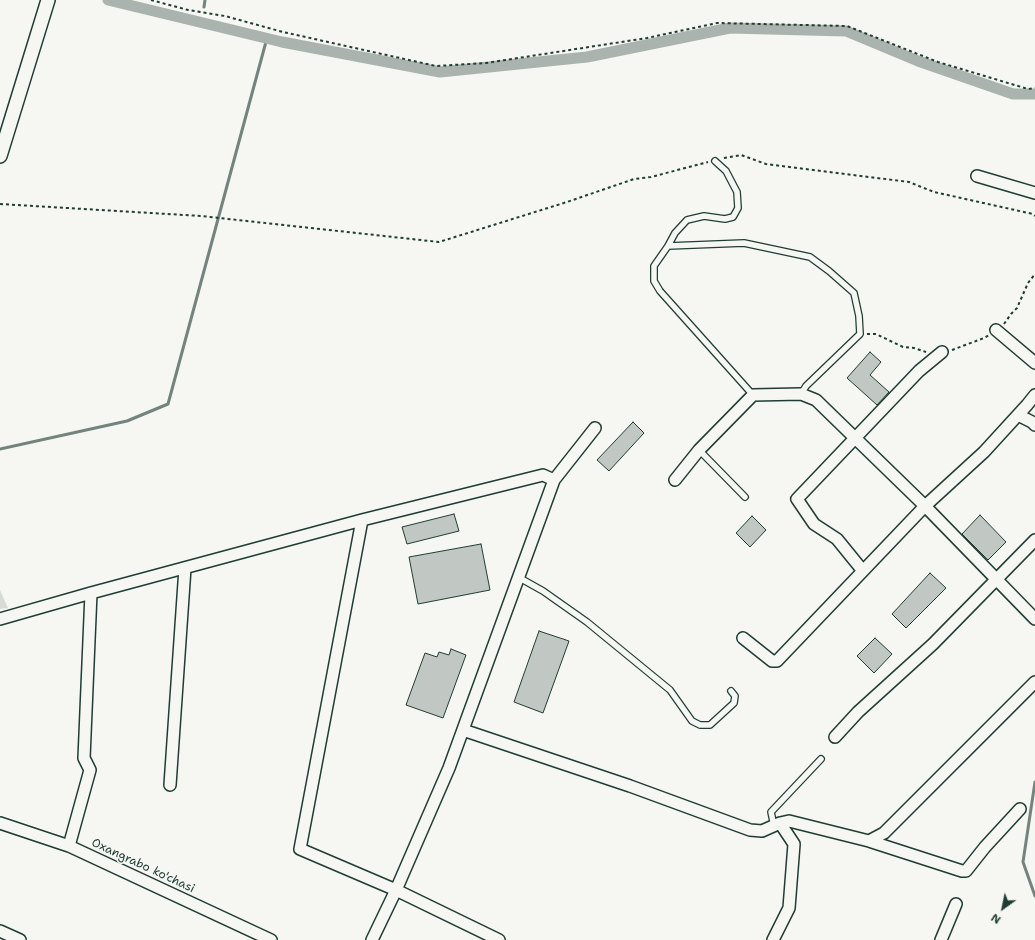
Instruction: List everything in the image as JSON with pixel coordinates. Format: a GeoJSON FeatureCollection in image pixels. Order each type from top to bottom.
{"type":"FeatureCollection","features":[{"type":"Feature","properties":{"kind":"street"},"geometry":{"type":"LineString","coordinates":[[0,156],[48,0]]}},
{"type":"Feature","properties":{"kind":"street"},"geometry":{"type":"LineString","coordinates":[[976,176],[1035,194]]}},
{"type":"Feature","properties":{"kind":"street"},"geometry":{"type":"LineString","coordinates":[[996,330],[1035,364]]}},
{"type":"Feature","properties":{"kind":"street"},"geometry":{"type":"LineString","coordinates":[[863,571],[837,539],[814,524],[797,499],[919,371],[942,352]]}},
{"type":"Feature","properties":{"kind":"street"},"geometry":{"type":"LineString","coordinates":[[675,480],[699,450],[753,396],[801,394],[816,400],[925,506],[1035,619]]}},
{"type":"Feature","properties":{"kind":"street"},"geometry":{"type":"LineString","coordinates":[[743,638],[772,661],[777,661],[925,506],[984,452],[1035,395]]}},
{"type":"Feature","properties":{"kind":"street"},"geometry":{"type":"LineString","coordinates":[[1018,415],[1035,425]]}},
{"type":"Feature","properties":{"kind":"street"},"geometry":{"type":"LineString","coordinates":[[372,940],[396,890],[449,768],[554,480],[595,428]]}},
{"type":"Feature","properties":{"kind":"street"},"geometry":{"type":"LineString","coordinates":[[0,619],[362,520],[542,475],[554,480]]}},
{"type":"Feature","properties":{"kind":"street"},"geometry":{"type":"LineString","coordinates":[[362,520],[300,849],[396,890],[499,940]]}},
{"type":"Feature","properties":{"kind":"street"},"geometry":{"type":"LineString","coordinates":[[834,737],[858,712],[933,644],[1035,540]]}},
{"type":"Feature","properties":{"kind":"street"},"geometry":{"type":"LineString","coordinates":[[170,785],[185,568]]}},
{"type":"Feature","properties":{"kind":"street"},"geometry":{"type":"LineString","coordinates":[[69,846],[90,770],[84,758],[91,593]]}},
{"type":"Feature","properties":{"kind":"street"},"geometry":{"type":"LineString","coordinates":[[869,841],[884,833],[1035,682]]}},
{"type":"Feature","properties":{"kind":"street"},"geometry":{"type":"LineString","coordinates":[[463,730],[630,786],[750,830],[762,831],[777,824],[789,821],[869,841],[962,871],[966,871],[985,847],[1020,809]]}},
{"type":"Feature","properties":{"kind":"street","name":"Oxangrabo ko'chasi"},"geometry":{"type":"LineString","coordinates":[[0,823],[69,846],[271,940]]}},
{"type":"Feature","properties":{"kind":"street"},"geometry":{"type":"LineString","coordinates":[[773,940],[789,908],[794,844],[777,824]]}},
{"type":"Feature","properties":{"kind":"street"},"geometry":{"type":"LineString","coordinates":[[941,940],[956,904]]}},
{"type":"Feature","properties":{"kind":"street"},"geometry":{"type":"LineString","coordinates":[[0,931],[20,940]]}},
{"type":"Feature","properties":{"kind":"lane"},"geometry":{"type":"LineString","coordinates":[[715,161],[726,171],[737,192],[738,208],[733,217],[725,219],[704,216],[687,220],[675,233],[654,266],[654,281],[660,291],[753,396]]}},
{"type":"Feature","properties":{"kind":"lane"},"geometry":{"type":"LineString","coordinates":[[668,246],[744,243],[810,257],[854,293],[859,316],[860,334],[806,386],[801,394]]}},
{"type":"Feature","properties":{"kind":"lane"},"geometry":{"type":"LineString","coordinates":[[699,450],[745,497]]}},
{"type":"Feature","properties":{"kind":"lane"},"geometry":{"type":"LineString","coordinates":[[518,577],[544,590],[611,641],[670,690],[692,721],[700,726],[710,725],[734,703],[735,696],[731,691]]}},
{"type":"Feature","properties":{"kind":"lane"},"geometry":{"type":"LineString","coordinates":[[777,824],[772,812],[821,759]]}},
{"type":"Feature","properties":{"kind":"path"},"geometry":{"type":"LineString","coordinates":[[151,0],[188,10],[225,16],[283,32],[436,66],[486,63],[647,38],[717,23],[847,26],[938,62],[1028,89],[1035,88]]}},
{"type":"Feature","properties":{"kind":"path"},"geometry":{"type":"LineString","coordinates":[[0,204],[201,216],[439,242],[567,202],[634,179],[740,155],[766,164],[909,182],[934,192],[1033,214],[1035,216]]}},
{"type":"Feature","properties":{"kind":"path"},"geometry":{"type":"LineString","coordinates":[[860,334],[876,334],[903,348],[914,348],[930,353],[946,352],[984,338],[1005,323],[1017,308],[1028,283],[1035,274]]}},
{"type":"Feature","properties":{"kind":"shaded area"},"geometry":{"type":"Polygon","coordinates":[[[0,590],[8,608],[0,609],[0,590]]]}},
{"type":"Feature","properties":{"kind":"building"},"geometry":{"type":"Polygon","coordinates":[[[870,352],[881,362],[870,375],[889,392],[877,405],[847,378],[870,352]]]}},
{"type":"Feature","properties":{"kind":"building"},"geometry":{"type":"Polygon","coordinates":[[[633,422],[644,433],[609,471],[597,460],[633,422]]]}},
{"type":"Feature","properties":{"kind":"building"},"geometry":{"type":"Polygon","coordinates":[[[454,514],[459,531],[407,544],[402,527],[454,514]]]}},
{"type":"Feature","properties":{"kind":"building"},"geometry":{"type":"Polygon","coordinates":[[[980,515],[1006,542],[988,560],[962,534],[980,515]]]}},
{"type":"Feature","properties":{"kind":"building"},"geometry":{"type":"Polygon","coordinates":[[[752,516],[766,530],[750,547],[736,533],[752,516]]]}},
{"type":"Feature","properties":{"kind":"building"},"geometry":{"type":"Polygon","coordinates":[[[481,544],[490,590],[418,604],[409,557],[481,544]]]}},
{"type":"Feature","properties":{"kind":"building"},"geometry":{"type":"Polygon","coordinates":[[[930,573],[946,588],[906,628],[892,614],[930,573]]]}},
{"type":"Feature","properties":{"kind":"building"},"geometry":{"type":"Polygon","coordinates":[[[539,631],[569,641],[543,713],[514,702],[539,631]]]}},
{"type":"Feature","properties":{"kind":"building"},"geometry":{"type":"Polygon","coordinates":[[[875,638],[892,654],[874,673],[857,656],[875,638]]]}},
{"type":"Feature","properties":{"kind":"building"},"geometry":{"type":"Polygon","coordinates":[[[451,649],[466,655],[443,718],[406,705],[425,653],[437,657],[439,652],[449,655],[451,649]]]}},
{"type":"Feature","properties":{"kind":"waterway"},"geometry":{"type":"LineString","coordinates":[[108,0],[282,42],[440,72],[587,57],[730,28],[846,31],[918,61],[1013,94],[1035,94]]}},
{"type":"Feature","properties":{"kind":"waterway"},"geometry":{"type":"LineString","coordinates":[[204,7],[205,0]]}},
{"type":"Feature","properties":{"kind":"waterway"},"geometry":{"type":"LineString","coordinates":[[0,449],[127,421],[168,404],[267,38]]}},
{"type":"Feature","properties":{"kind":"waterway"},"geometry":{"type":"LineString","coordinates":[[1035,782],[1023,862],[1035,896]]}}]}
